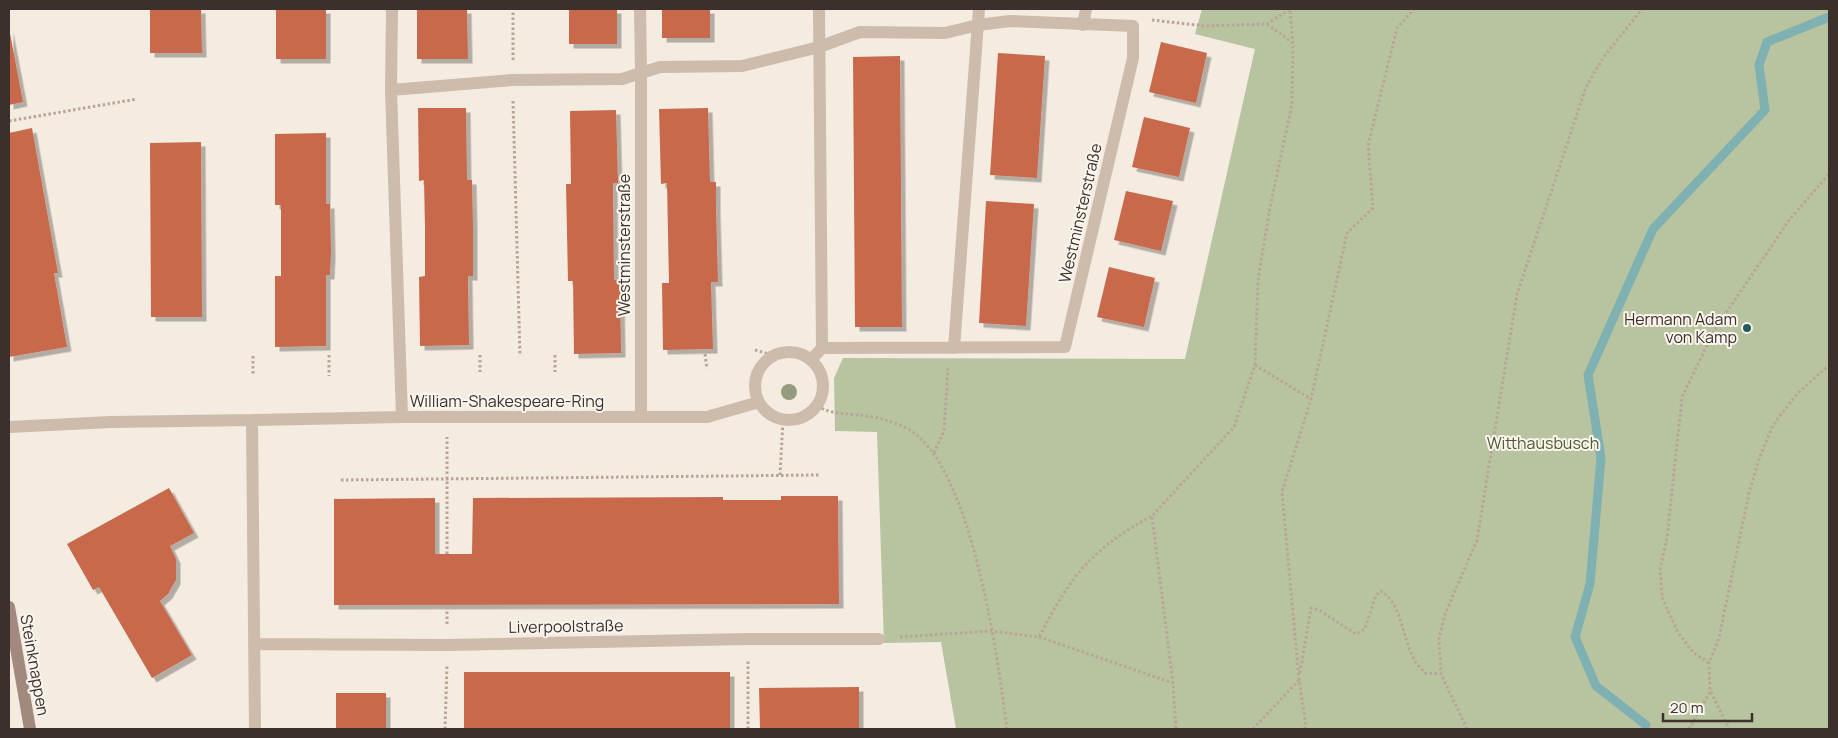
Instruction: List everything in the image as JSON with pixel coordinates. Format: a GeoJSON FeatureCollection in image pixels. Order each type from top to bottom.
{"type":"FeatureCollection","features":[{"type":"Feature","properties":{"kind":"street"},"geometry":{"type":"LineString","coordinates":[[392,9],[391,90],[402,417]]}},
{"type":"Feature","properties":{"kind":"street","name":"Westminsterstraße"},"geometry":{"type":"LineString","coordinates":[[640,9],[641,417]]}},
{"type":"Feature","properties":{"kind":"street"},"geometry":{"type":"LineString","coordinates":[[812,359],[822,348],[819,9]]}},
{"type":"Feature","properties":{"kind":"street"},"geometry":{"type":"LineString","coordinates":[[954,348],[979,9]]}},
{"type":"Feature","properties":{"kind":"street"},"geometry":{"type":"LineString","coordinates":[[1083,25],[1086,9]]}},
{"type":"Feature","properties":{"kind":"street"},"geometry":{"type":"LineString","coordinates":[[391,90],[512,80],[622,79],[660,67],[742,66],[819,47],[860,32],[946,33],[978,25],[1010,21],[1133,26]]}},
{"type":"Feature","properties":{"kind":"street","name":"Westminsterstraße"},"geometry":{"type":"LineString","coordinates":[[822,348],[1065,347],[1133,58],[1133,26]]}},
{"type":"Feature","properties":{"kind":"street"},"geometry":{"type":"LineString","coordinates":[[793,351],[812,359],[818,367],[824,387],[817,406],[802,418],[783,420],[769,414],[758,402],[755,381],[758,370],[764,362],[773,355],[793,351]]}},
{"type":"Feature","properties":{"kind":"street","name":"William-Shakespeare-Ring"},"geometry":{"type":"LineString","coordinates":[[9,427],[111,422],[402,417],[707,417],[758,402]]}},
{"type":"Feature","properties":{"kind":"street"},"geometry":{"type":"LineString","coordinates":[[252,420],[255,729]]}},
{"type":"Feature","properties":{"kind":"street","name":"Steinknappen"},"geometry":{"type":"LineString","coordinates":[[9,607],[30,729]]}},
{"type":"Feature","properties":{"kind":"street","name":"Liverpoolstraße"},"geometry":{"type":"LineString","coordinates":[[254,644],[447,645],[748,639],[879,639]]}},
{"type":"Feature","properties":{"kind":"path"},"geometry":{"type":"LineString","coordinates":[[513,9],[512,80],[520,356]]}},
{"type":"Feature","properties":{"kind":"path"},"geometry":{"type":"LineString","coordinates":[[1039,637],[1058,600],[1096,552],[1122,532],[1152,516],[1234,427],[1255,365],[1258,280],[1270,207],[1292,104],[1293,43],[1290,9],[1267,24],[1205,26],[1156,19],[1133,26]]}},
{"type":"Feature","properties":{"kind":"path"},"geometry":{"type":"LineString","coordinates":[[1304,729],[1306,726],[1299,680],[1282,492],[1311,399],[1346,234],[1373,208],[1368,145],[1397,28],[1414,9]]}},
{"type":"Feature","properties":{"kind":"path"},"geometry":{"type":"LineString","coordinates":[[1467,729],[1441,674],[1439,638],[1445,614],[1476,540],[1517,294],[1586,87],[1603,58],[1642,9]]}},
{"type":"Feature","properties":{"kind":"path"},"geometry":{"type":"LineString","coordinates":[[1267,24],[1293,43]]}},
{"type":"Feature","properties":{"kind":"path"},"geometry":{"type":"LineString","coordinates":[[9,120],[137,99]]}},
{"type":"Feature","properties":{"kind":"path"},"geometry":{"type":"LineString","coordinates":[[1709,663],[1694,653],[1678,633],[1662,597],[1660,569],[1667,538],[1682,397],[1714,329],[1790,219],[1829,174]]}},
{"type":"Feature","properties":{"kind":"path"},"geometry":{"type":"LineString","coordinates":[[934,452],[944,431],[949,357],[954,348]]}},
{"type":"Feature","properties":{"kind":"path"},"geometry":{"type":"LineString","coordinates":[[755,350],[773,355]]}},
{"type":"Feature","properties":{"kind":"path"},"geometry":{"type":"LineString","coordinates":[[706,354],[707,369]]}},
{"type":"Feature","properties":{"kind":"path"},"geometry":{"type":"LineString","coordinates":[[329,355],[329,376]]}},
{"type":"Feature","properties":{"kind":"path"},"geometry":{"type":"LineString","coordinates":[[480,355],[480,372]]}},
{"type":"Feature","properties":{"kind":"path"},"geometry":{"type":"LineString","coordinates":[[555,355],[555,372]]}},
{"type":"Feature","properties":{"kind":"path"},"geometry":{"type":"LineString","coordinates":[[253,356],[253,374]]}},
{"type":"Feature","properties":{"kind":"path"},"geometry":{"type":"LineString","coordinates":[[1255,365],[1311,399]]}},
{"type":"Feature","properties":{"kind":"path"},"geometry":{"type":"LineString","coordinates":[[1729,729],[1710,692],[1709,663],[1719,638],[1749,493],[1762,451],[1773,425],[1797,394],[1829,365]]}},
{"type":"Feature","properties":{"kind":"path"},"geometry":{"type":"LineString","coordinates":[[817,406],[829,413],[858,415],[895,423],[910,430],[934,452],[954,490],[966,527],[991,631],[1008,729]]}},
{"type":"Feature","properties":{"kind":"path"},"geometry":{"type":"LineString","coordinates":[[447,418],[447,554]]}},
{"type":"Feature","properties":{"kind":"path"},"geometry":{"type":"LineString","coordinates":[[780,475],[783,420]]}},
{"type":"Feature","properties":{"kind":"path"},"geometry":{"type":"LineString","coordinates":[[340,480],[447,477],[820,474]]}},
{"type":"Feature","properties":{"kind":"path"},"geometry":{"type":"LineString","coordinates":[[1152,516],[1173,683],[1176,729]]}},
{"type":"Feature","properties":{"kind":"path"},"geometry":{"type":"LineString","coordinates":[[1253,729],[1299,680],[1311,608],[1319,610],[1356,634],[1365,629],[1376,595],[1381,591],[1387,595],[1396,610],[1415,661],[1425,673],[1441,674]]}},
{"type":"Feature","properties":{"kind":"path"},"geometry":{"type":"LineString","coordinates":[[879,639],[991,631],[1039,637],[1173,683]]}},
{"type":"Feature","properties":{"kind":"path"},"geometry":{"type":"LineString","coordinates":[[748,639],[748,729]]}},
{"type":"Feature","properties":{"kind":"path"},"geometry":{"type":"LineString","coordinates":[[445,729],[447,645]]}},
{"type":"Feature","properties":{"kind":"path"},"geometry":{"type":"LineString","coordinates":[[1689,729],[1710,692]]}},
{"type":"Feature","properties":{"kind":"green space","name":"Witthausbusch"},"geometry":{"type":"Polygon","coordinates":[[[1202,9],[1829,9],[1829,729],[956,729],[941,642],[884,643],[877,432],[835,431],[834,378],[843,358],[1185,359],[1255,49],[1195,34],[1202,9]]]}},
{"type":"Feature","properties":{"kind":"building"},"geometry":{"type":"Polygon","coordinates":[[[150,9],[201,9],[202,53],[150,53],[150,9]]]}},
{"type":"Feature","properties":{"kind":"building"},"geometry":{"type":"Polygon","coordinates":[[[276,9],[326,9],[326,59],[276,59],[276,9]]]}},
{"type":"Feature","properties":{"kind":"building"},"geometry":{"type":"Polygon","coordinates":[[[417,9],[467,9],[468,59],[417,59],[417,9]]]}},
{"type":"Feature","properties":{"kind":"building"},"geometry":{"type":"Polygon","coordinates":[[[569,9],[617,9],[617,44],[569,44],[569,9]]]}},
{"type":"Feature","properties":{"kind":"building"},"geometry":{"type":"Polygon","coordinates":[[[662,9],[710,9],[710,38],[662,38],[662,9]]]}},
{"type":"Feature","properties":{"kind":"building"},"geometry":{"type":"Polygon","coordinates":[[[9,28],[23,102],[9,105],[9,28]]]}},
{"type":"Feature","properties":{"kind":"building"},"geometry":{"type":"Polygon","coordinates":[[[1161,42],[1207,53],[1196,103],[1149,92],[1161,42]]]}},
{"type":"Feature","properties":{"kind":"building"},"geometry":{"type":"Polygon","coordinates":[[[998,53],[1045,56],[1037,178],[990,175],[998,53]]]}},
{"type":"Feature","properties":{"kind":"building"},"geometry":{"type":"Polygon","coordinates":[[[900,56],[902,327],[855,327],[853,57],[900,56]]]}},
{"type":"Feature","properties":{"kind":"building"},"geometry":{"type":"Polygon","coordinates":[[[418,108],[466,108],[467,180],[472,180],[473,228],[473,276],[468,276],[469,345],[420,346],[419,277],[425,276],[425,228],[424,180],[419,181],[418,108]]]}},
{"type":"Feature","properties":{"kind":"building"},"geometry":{"type":"Polygon","coordinates":[[[708,108],[710,182],[716,182],[718,282],[711,282],[713,349],[663,350],[662,283],[669,283],[667,183],[661,184],[659,109],[708,108]]]}},
{"type":"Feature","properties":{"kind":"building"},"geometry":{"type":"Polygon","coordinates":[[[616,110],[618,183],[613,183],[614,280],[620,280],[621,353],[574,354],[573,281],[568,281],[566,184],[571,184],[570,111],[616,110]]]}},
{"type":"Feature","properties":{"kind":"building"},"geometry":{"type":"Polygon","coordinates":[[[1144,117],[1190,128],[1179,177],[1132,167],[1144,117]]]}},
{"type":"Feature","properties":{"kind":"building"},"geometry":{"type":"Polygon","coordinates":[[[32,128],[58,273],[54,273],[67,347],[9,357],[9,133],[32,128]]]}},
{"type":"Feature","properties":{"kind":"building"},"geometry":{"type":"Polygon","coordinates":[[[326,133],[326,204],[330,204],[331,252],[330,275],[326,275],[326,346],[275,347],[275,276],[281,276],[281,205],[275,205],[275,134],[326,133]]]}},
{"type":"Feature","properties":{"kind":"building"},"geometry":{"type":"Polygon","coordinates":[[[201,142],[202,317],[151,317],[150,143],[201,142]]]}},
{"type":"Feature","properties":{"kind":"building"},"geometry":{"type":"Polygon","coordinates":[[[1126,191],[1173,201],[1161,251],[1114,240],[1126,191]]]}},
{"type":"Feature","properties":{"kind":"building"},"geometry":{"type":"Polygon","coordinates":[[[986,201],[1034,204],[1026,326],[979,323],[986,201]]]}},
{"type":"Feature","properties":{"kind":"building"},"geometry":{"type":"Polygon","coordinates":[[[1109,267],[1155,278],[1144,327],[1097,317],[1109,267]]]}},
{"type":"Feature","properties":{"kind":"building"},"geometry":{"type":"Polygon","coordinates":[[[169,488],[194,533],[170,546],[176,559],[176,580],[168,594],[160,601],[192,655],[152,678],[99,587],[93,590],[67,544],[169,488]]]}},
{"type":"Feature","properties":{"kind":"building"},"geometry":{"type":"Polygon","coordinates":[[[781,496],[838,496],[839,604],[334,605],[334,499],[435,498],[435,554],[472,554],[473,498],[723,497],[723,500],[781,500],[781,496]]]}},
{"type":"Feature","properties":{"kind":"building"},"geometry":{"type":"Polygon","coordinates":[[[464,672],[730,672],[730,729],[464,729],[464,672]]]}},
{"type":"Feature","properties":{"kind":"building"},"geometry":{"type":"Polygon","coordinates":[[[859,687],[859,729],[760,729],[759,688],[859,687]]]}},
{"type":"Feature","properties":{"kind":"building"},"geometry":{"type":"Polygon","coordinates":[[[336,693],[386,693],[386,729],[336,729],[336,693]]]}},
{"type":"Feature","properties":{"kind":"waterway"},"geometry":{"type":"LineString","coordinates":[[1646,725],[1596,686],[1575,637],[1590,584],[1601,458],[1588,375],[1653,229],[1765,110],[1759,65],[1767,42],[1829,17]]}},
{"type":"Feature","properties":{"kind":"place","name":"Hermann Adam von Kamp"},"geometry":{"type":"Point","coordinates":[1747,328]}}]}
